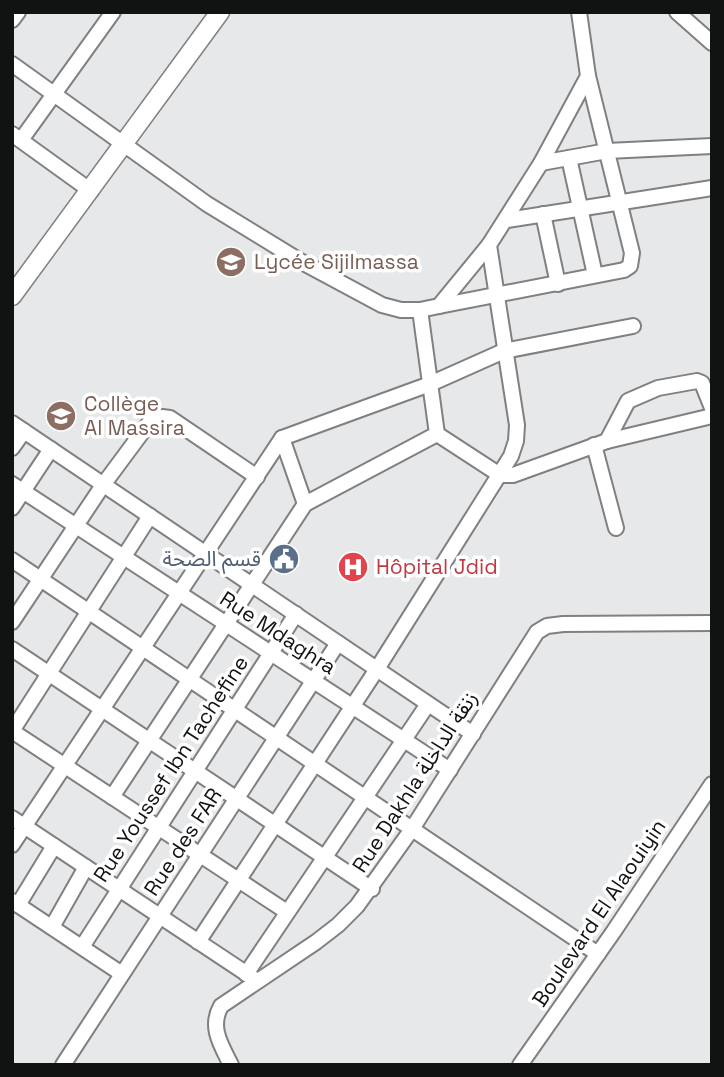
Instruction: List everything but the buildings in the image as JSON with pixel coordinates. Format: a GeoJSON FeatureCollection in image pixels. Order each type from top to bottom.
{"type":"FeatureCollection","features":[{"type":"Feature","properties":{"kind":"main road"},"geometry":{"type":"LineString","coordinates":[[12,296],[220,12]]}},
{"type":"Feature","properties":{"kind":"street"},"geometry":{"type":"LineString","coordinates":[[12,20],[18,12]]}},
{"type":"Feature","properties":{"kind":"street"},"geometry":{"type":"LineString","coordinates":[[90,191],[17,137],[55,95],[113,12]]}},
{"type":"Feature","properties":{"kind":"street"},"geometry":{"type":"LineString","coordinates":[[12,64],[207,204],[300,261],[382,305],[401,310],[419,310],[624,270],[632,260],[620,202],[587,76],[579,12]]}},
{"type":"Feature","properties":{"kind":"street"},"geometry":{"type":"LineString","coordinates":[[677,12],[712,43]]}},
{"type":"Feature","properties":{"kind":"street"},"geometry":{"type":"LineString","coordinates":[[439,306],[507,220],[587,76]]}},
{"type":"Feature","properties":{"kind":"street"},"geometry":{"type":"LineString","coordinates":[[541,163],[607,151],[712,146]]}},
{"type":"Feature","properties":{"kind":"street"},"geometry":{"type":"LineString","coordinates":[[569,158],[595,275]]}},
{"type":"Feature","properties":{"kind":"street"},"geometry":{"type":"LineString","coordinates":[[507,220],[712,188]]}},
{"type":"Feature","properties":{"kind":"street"},"geometry":{"type":"LineString","coordinates":[[543,214],[558,284]]}},
{"type":"Feature","properties":{"kind":"street"},"geometry":{"type":"LineString","coordinates":[[198,942],[377,669],[511,456],[517,425],[489,245]]}},
{"type":"Feature","properties":{"kind":"street"},"geometry":{"type":"LineString","coordinates":[[419,310],[438,434],[500,475],[525,472],[600,443],[712,416]]}},
{"type":"Feature","properties":{"kind":"street"},"geometry":{"type":"LineString","coordinates":[[12,845],[19,822],[65,766],[282,438],[430,384],[504,351],[633,326]]}},
{"type":"Feature","properties":{"kind":"street"},"geometry":{"type":"LineString","coordinates":[[616,528],[600,443],[628,401],[658,388],[697,380],[707,392],[712,408]]}},
{"type":"Feature","properties":{"kind":"street"},"geometry":{"type":"LineString","coordinates":[[12,622],[103,485],[152,419],[170,418],[257,477]]}},
{"type":"Feature","properties":{"kind":"street"},"geometry":{"type":"LineString","coordinates":[[12,448],[18,427],[473,734]]}},
{"type":"Feature","properties":{"kind":"street"},"geometry":{"type":"LineString","coordinates":[[112,797],[306,503],[438,434]]}},
{"type":"Feature","properties":{"kind":"street"},"geometry":{"type":"LineString","coordinates":[[282,438],[306,503]]}},
{"type":"Feature","properties":{"kind":"street"},"geometry":{"type":"LineString","coordinates":[[12,509],[18,488],[51,449]]}},
{"type":"Feature","properties":{"kind":"street","name":"Rue Mdaghra"},"geometry":{"type":"LineString","coordinates":[[18,488],[450,770]]}},
{"type":"Feature","properties":{"kind":"street"},"geometry":{"type":"LineString","coordinates":[[150,516],[12,731],[287,912]]}},
{"type":"Feature","properties":{"kind":"street"},"geometry":{"type":"LineString","coordinates":[[12,560],[598,954]]}},
{"type":"Feature","properties":{"kind":"street","name":"Rue Youssef Ibn Tachefine"},"geometry":{"type":"LineString","coordinates":[[82,947],[296,614]]}},
{"type":"Feature","properties":{"kind":"street","name":"Rue Dakhla زنقة الداخلة"},"geometry":{"type":"LineString","coordinates":[[231,1065],[218,1039],[215,1023],[221,1006],[251,977],[338,925],[372,889],[537,632],[547,626],[579,623],[712,623]]}},
{"type":"Feature","properties":{"kind":"street","name":"Rue des FAR"},"geometry":{"type":"LineString","coordinates":[[63,1065],[338,643]]}},
{"type":"Feature","properties":{"kind":"street"},"geometry":{"type":"LineString","coordinates":[[12,649],[372,889]]}},
{"type":"Feature","properties":{"kind":"street"},"geometry":{"type":"LineString","coordinates":[[19,822],[251,977],[287,912],[428,704]]}},
{"type":"Feature","properties":{"kind":"street","name":"Boulevard El Alaouiyin"},"geometry":{"type":"LineString","coordinates":[[520,1065],[712,784]]}},
{"type":"Feature","properties":{"kind":"street"},"geometry":{"type":"LineString","coordinates":[[54,846],[15,903],[122,974]]}},
{"type":"Feature","properties":{"kind":"street"},"geometry":{"type":"LineString","coordinates":[[52,927],[86,867]]}},
{"type":"Feature","properties":{"kind":"place","name":"Lycée Sijilmassa"},"geometry":{"type":"Point","coordinates":[231,262]}},
{"type":"Feature","properties":{"kind":"place","name":"Collège Al Massira"},"geometry":{"type":"Point","coordinates":[61,416]}},
{"type":"Feature","properties":{"kind":"place","name":"قسم الصحة"},"geometry":{"type":"Point","coordinates":[284,559]}},
{"type":"Feature","properties":{"kind":"place","name":"Hôpital Jdid"},"geometry":{"type":"Point","coordinates":[353,567]}}]}
